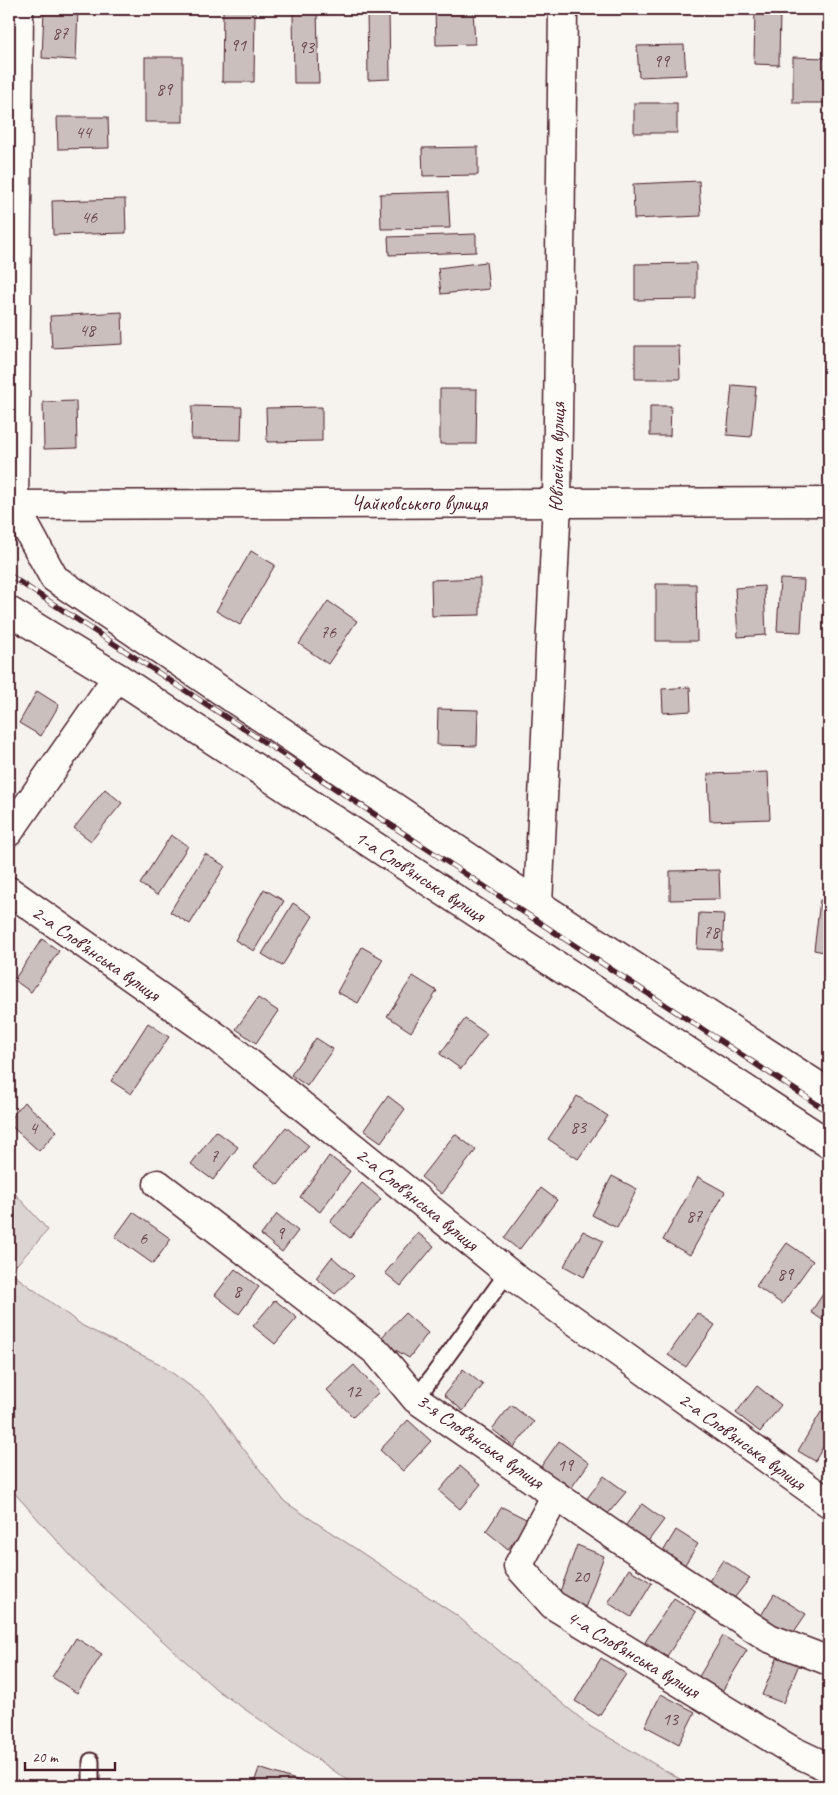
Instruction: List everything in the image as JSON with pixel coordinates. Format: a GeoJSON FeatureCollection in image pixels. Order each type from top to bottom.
{"type":"FeatureCollection","features":[{"type":"Feature","properties":{"kind":"street"},"geometry":{"type":"LineString","coordinates":[[19,9],[11,505],[54,578],[538,904],[829,1093]]}},
{"type":"Feature","properties":{"kind":"street","name":"Ювілейна вулиця"},"geometry":{"type":"LineString","coordinates":[[538,904],[557,502],[562,9]]}},
{"type":"Feature","properties":{"kind":"street","name":"Чайковського вулиця"},"geometry":{"type":"LineString","coordinates":[[11,505],[829,502]]}},
{"type":"Feature","properties":{"kind":"street","name":"1-а Слов’янська вулиця"},"geometry":{"type":"LineString","coordinates":[[9,611],[117,677],[829,1144]]}},
{"type":"Feature","properties":{"kind":"street"},"geometry":{"type":"LineString","coordinates":[[9,832],[117,677]]}},
{"type":"Feature","properties":{"kind":"street","name":"2-а Слов’янська вулиця"},"geometry":{"type":"LineString","coordinates":[[9,891],[218,1038],[508,1272],[829,1503]]}},
{"type":"Feature","properties":{"kind":"street","name":"3-я Слов’янська вулиця"},"geometry":{"type":"LineString","coordinates":[[158,1184],[377,1352],[416,1399],[626,1543],[770,1638],[829,1661]]}},
{"type":"Feature","properties":{"kind":"street","name":"4-а Слов’янська вулиця"},"geometry":{"type":"LineString","coordinates":[[556,1495],[518,1566],[553,1605],[791,1750],[829,1768]]}},
{"type":"Feature","properties":{"kind":"lane"},"geometry":{"type":"LineString","coordinates":[[416,1399],[508,1272]]}},
{"type":"Feature","properties":{"kind":"lane"},"geometry":{"type":"LineString","coordinates":[[91,1761],[91,1786]]}},
{"type":"Feature","properties":{"kind":"shaded area"},"geometry":{"type":"Polygon","coordinates":[[[9,1187],[48,1230],[10,1272],[83,1326],[160,1364],[208,1399],[285,1502],[456,1615],[591,1727],[692,1786],[356,1786],[217,1690],[79,1565],[9,1487],[9,1187]]]}},
{"type":"Feature","properties":{"kind":"building"},"geometry":{"type":"Polygon","coordinates":[[[44,9],[78,9],[76,60],[42,58],[44,9]]]}},
{"type":"Feature","properties":{"kind":"building"},"geometry":{"type":"Polygon","coordinates":[[[223,9],[255,9],[254,82],[222,82],[223,9]]]}},
{"type":"Feature","properties":{"kind":"building"},"geometry":{"type":"Polygon","coordinates":[[[367,9],[389,9],[390,79],[368,80],[367,9]]]}},
{"type":"Feature","properties":{"kind":"building"},"geometry":{"type":"Polygon","coordinates":[[[435,9],[473,9],[475,44],[436,45],[435,9]]]}},
{"type":"Feature","properties":{"kind":"building"},"geometry":{"type":"Polygon","coordinates":[[[755,9],[780,9],[779,65],[754,64],[755,9]]]}},
{"type":"Feature","properties":{"kind":"building"},"geometry":{"type":"Polygon","coordinates":[[[293,11],[317,11],[319,83],[294,83],[293,11]]]}},
{"type":"Feature","properties":{"kind":"building"},"geometry":{"type":"Polygon","coordinates":[[[684,45],[686,75],[639,77],[637,46],[684,45]]]}},
{"type":"Feature","properties":{"kind":"building"},"geometry":{"type":"Polygon","coordinates":[[[145,57],[183,57],[183,122],[145,122],[145,57]]]}},
{"type":"Feature","properties":{"kind":"building"},"geometry":{"type":"Polygon","coordinates":[[[793,57],[828,58],[827,103],[793,103],[793,57]]]}},
{"type":"Feature","properties":{"kind":"building"},"geometry":{"type":"Polygon","coordinates":[[[634,103],[677,103],[677,133],[634,133],[634,103]]]}},
{"type":"Feature","properties":{"kind":"building"},"geometry":{"type":"Polygon","coordinates":[[[57,117],[108,117],[109,148],[58,149],[57,117]]]}},
{"type":"Feature","properties":{"kind":"building"},"geometry":{"type":"Polygon","coordinates":[[[478,147],[478,175],[423,176],[422,148],[478,147]]]}},
{"type":"Feature","properties":{"kind":"building"},"geometry":{"type":"Polygon","coordinates":[[[699,181],[701,216],[634,219],[633,184],[699,181]]]}},
{"type":"Feature","properties":{"kind":"building"},"geometry":{"type":"Polygon","coordinates":[[[448,192],[450,228],[381,229],[380,194],[448,192]]]}},
{"type":"Feature","properties":{"kind":"building"},"geometry":{"type":"Polygon","coordinates":[[[125,199],[126,233],[53,235],[52,201],[125,199]]]}},
{"type":"Feature","properties":{"kind":"building"},"geometry":{"type":"Polygon","coordinates":[[[476,234],[476,252],[389,255],[388,237],[476,234]]]}},
{"type":"Feature","properties":{"kind":"building"},"geometry":{"type":"Polygon","coordinates":[[[486,262],[489,289],[441,294],[438,268],[486,262]]]}},
{"type":"Feature","properties":{"kind":"building"},"geometry":{"type":"Polygon","coordinates":[[[696,263],[696,299],[635,300],[635,264],[696,263]]]}},
{"type":"Feature","properties":{"kind":"building"},"geometry":{"type":"Polygon","coordinates":[[[122,312],[123,344],[52,348],[50,316],[122,312]]]}},
{"type":"Feature","properties":{"kind":"building"},"geometry":{"type":"Polygon","coordinates":[[[635,346],[679,346],[680,379],[635,379],[635,346]]]}},
{"type":"Feature","properties":{"kind":"building"},"geometry":{"type":"Polygon","coordinates":[[[732,385],[756,387],[751,437],[727,435],[732,385]]]}},
{"type":"Feature","properties":{"kind":"building"},"geometry":{"type":"Polygon","coordinates":[[[440,389],[477,389],[476,444],[440,444],[440,389]]]}},
{"type":"Feature","properties":{"kind":"building"},"geometry":{"type":"Polygon","coordinates":[[[76,401],[77,448],[44,449],[43,402],[76,401]]]}},
{"type":"Feature","properties":{"kind":"building"},"geometry":{"type":"Polygon","coordinates":[[[192,406],[242,407],[241,440],[191,439],[192,406]]]}},
{"type":"Feature","properties":{"kind":"building"},"geometry":{"type":"Polygon","coordinates":[[[650,406],[671,406],[670,436],[650,436],[650,406]]]}},
{"type":"Feature","properties":{"kind":"building"},"geometry":{"type":"Polygon","coordinates":[[[322,407],[322,441],[267,442],[266,408],[322,407]]]}},
{"type":"Feature","properties":{"kind":"building"},"geometry":{"type":"Polygon","coordinates":[[[251,551],[275,565],[240,625],[216,611],[251,551]]]}},
{"type":"Feature","properties":{"kind":"building"},"geometry":{"type":"Polygon","coordinates":[[[480,578],[480,615],[432,616],[431,580],[480,578]]]}},
{"type":"Feature","properties":{"kind":"building"},"geometry":{"type":"Polygon","coordinates":[[[780,579],[804,580],[801,632],[777,631],[780,579]]]}},
{"type":"Feature","properties":{"kind":"building"},"geometry":{"type":"Polygon","coordinates":[[[656,584],[696,584],[697,641],[656,641],[656,584]]]}},
{"type":"Feature","properties":{"kind":"building"},"geometry":{"type":"Polygon","coordinates":[[[764,586],[766,635],[738,637],[735,588],[764,586]]]}},
{"type":"Feature","properties":{"kind":"building"},"geometry":{"type":"Polygon","coordinates":[[[328,601],[357,621],[328,664],[299,644],[328,601]]]}},
{"type":"Feature","properties":{"kind":"building"},"geometry":{"type":"Polygon","coordinates":[[[690,687],[691,711],[663,713],[662,689],[690,687]]]}},
{"type":"Feature","properties":{"kind":"building"},"geometry":{"type":"Polygon","coordinates":[[[37,691],[59,705],[41,736],[19,723],[37,691]]]}},
{"type":"Feature","properties":{"kind":"building"},"geometry":{"type":"Polygon","coordinates":[[[438,709],[478,710],[477,746],[437,745],[438,709]]]}},
{"type":"Feature","properties":{"kind":"building"},"geometry":{"type":"Polygon","coordinates":[[[768,772],[770,819],[710,821],[708,774],[768,772]]]}},
{"type":"Feature","properties":{"kind":"building"},"geometry":{"type":"Polygon","coordinates":[[[105,789],[122,803],[91,841],[74,828],[105,789]]]}},
{"type":"Feature","properties":{"kind":"building"},"geometry":{"type":"Polygon","coordinates":[[[171,835],[188,846],[157,895],[140,884],[171,835]]]}},
{"type":"Feature","properties":{"kind":"building"},"geometry":{"type":"Polygon","coordinates":[[[205,854],[225,866],[190,924],[170,912],[205,854]]]}},
{"type":"Feature","properties":{"kind":"building"},"geometry":{"type":"Polygon","coordinates":[[[719,870],[720,899],[670,900],[670,871],[719,870]]]}},
{"type":"Feature","properties":{"kind":"building"},"geometry":{"type":"Polygon","coordinates":[[[264,889],[284,901],[254,951],[235,940],[264,889]]]}},
{"type":"Feature","properties":{"kind":"building"},"geometry":{"type":"Polygon","coordinates":[[[820,900],[829,901],[829,953],[814,950],[820,900]]]}},
{"type":"Feature","properties":{"kind":"building"},"geometry":{"type":"Polygon","coordinates":[[[293,903],[313,916],[282,966],[262,954],[293,903]]]}},
{"type":"Feature","properties":{"kind":"building"},"geometry":{"type":"Polygon","coordinates":[[[699,913],[724,914],[722,950],[697,949],[699,913]]]}},
{"type":"Feature","properties":{"kind":"building"},"geometry":{"type":"Polygon","coordinates":[[[42,939],[59,951],[31,992],[14,980],[42,939]]]}},
{"type":"Feature","properties":{"kind":"building"},"geometry":{"type":"Polygon","coordinates":[[[362,947],[383,959],[358,1003],[337,992],[362,947]]]}},
{"type":"Feature","properties":{"kind":"building"},"geometry":{"type":"Polygon","coordinates":[[[413,976],[437,991],[411,1032],[387,1016],[413,976]]]}},
{"type":"Feature","properties":{"kind":"building"},"geometry":{"type":"Polygon","coordinates":[[[258,998],[278,1011],[256,1043],[236,1029],[258,998]]]}},
{"type":"Feature","properties":{"kind":"building"},"geometry":{"type":"Polygon","coordinates":[[[465,1019],[487,1034],[461,1069],[440,1054],[465,1019]]]}},
{"type":"Feature","properties":{"kind":"building"},"geometry":{"type":"Polygon","coordinates":[[[148,1023],[169,1037],[131,1094],[111,1081],[148,1023]]]}},
{"type":"Feature","properties":{"kind":"building"},"geometry":{"type":"Polygon","coordinates":[[[316,1038],[333,1049],[307,1086],[291,1075],[316,1038]]]}},
{"type":"Feature","properties":{"kind":"building"},"geometry":{"type":"Polygon","coordinates":[[[388,1096],[405,1109],[381,1142],[364,1130],[388,1096]]]}},
{"type":"Feature","properties":{"kind":"building"},"geometry":{"type":"Polygon","coordinates":[[[577,1096],[608,1116],[578,1159],[548,1139],[577,1096]]]}},
{"type":"Feature","properties":{"kind":"building"},"geometry":{"type":"Polygon","coordinates":[[[24,1102],[57,1131],[39,1151],[9,1124],[9,1120],[24,1102]]]}},
{"type":"Feature","properties":{"kind":"building"},"geometry":{"type":"Polygon","coordinates":[[[286,1127],[309,1146],[278,1185],[254,1167],[286,1127]]]}},
{"type":"Feature","properties":{"kind":"building"},"geometry":{"type":"Polygon","coordinates":[[[216,1131],[238,1147],[213,1180],[191,1164],[216,1131]]]}},
{"type":"Feature","properties":{"kind":"building"},"geometry":{"type":"Polygon","coordinates":[[[455,1134],[476,1150],[442,1194],[421,1177],[455,1134]]]}},
{"type":"Feature","properties":{"kind":"building"},"geometry":{"type":"Polygon","coordinates":[[[329,1156],[350,1171],[320,1212],[300,1197],[329,1156]]]}},
{"type":"Feature","properties":{"kind":"building"},"geometry":{"type":"Polygon","coordinates":[[[612,1176],[637,1189],[617,1228],[592,1215],[612,1176]]]}},
{"type":"Feature","properties":{"kind":"building"},"geometry":{"type":"Polygon","coordinates":[[[698,1177],[725,1192],[690,1255],[663,1240],[698,1177]]]}},
{"type":"Feature","properties":{"kind":"building"},"geometry":{"type":"Polygon","coordinates":[[[362,1183],[381,1199],[350,1238],[330,1222],[362,1183]]]}},
{"type":"Feature","properties":{"kind":"building"},"geometry":{"type":"Polygon","coordinates":[[[541,1188],[557,1200],[519,1250],[504,1238],[541,1188]]]}},
{"type":"Feature","properties":{"kind":"building"},"geometry":{"type":"Polygon","coordinates":[[[133,1212],[171,1239],[153,1264],[115,1237],[133,1212]]]}},
{"type":"Feature","properties":{"kind":"building"},"geometry":{"type":"Polygon","coordinates":[[[277,1214],[298,1231],[282,1252],[261,1235],[277,1214]]]}},
{"type":"Feature","properties":{"kind":"building"},"geometry":{"type":"Polygon","coordinates":[[[583,1231],[603,1241],[584,1277],[564,1266],[583,1231]]]}},
{"type":"Feature","properties":{"kind":"building"},"geometry":{"type":"Polygon","coordinates":[[[418,1233],[434,1246],[401,1286],[385,1273],[418,1233]]]}},
{"type":"Feature","properties":{"kind":"building"},"geometry":{"type":"Polygon","coordinates":[[[787,1243],[813,1261],[782,1304],[756,1286],[787,1243]]]}},
{"type":"Feature","properties":{"kind":"building"},"geometry":{"type":"Polygon","coordinates":[[[332,1257],[354,1276],[335,1294],[316,1278],[332,1257]]]}},
{"type":"Feature","properties":{"kind":"building"},"geometry":{"type":"Polygon","coordinates":[[[235,1269],[259,1287],[239,1314],[215,1295],[235,1269]]]}},
{"type":"Feature","properties":{"kind":"building"},"geometry":{"type":"Polygon","coordinates":[[[829,1285],[829,1322],[828,1324],[811,1312],[829,1285]]]}},
{"type":"Feature","properties":{"kind":"building"},"geometry":{"type":"Polygon","coordinates":[[[275,1300],[297,1318],[275,1344],[253,1326],[275,1300]]]}},
{"type":"Feature","properties":{"kind":"building"},"geometry":{"type":"Polygon","coordinates":[[[405,1313],[428,1333],[409,1358],[379,1340],[405,1313]]]}},
{"type":"Feature","properties":{"kind":"building"},"geometry":{"type":"Polygon","coordinates":[[[697,1313],[715,1325],[686,1367],[668,1355],[697,1313]]]}},
{"type":"Feature","properties":{"kind":"building"},"geometry":{"type":"Polygon","coordinates":[[[354,1365],[379,1392],[353,1417],[327,1390],[354,1365]]]}},
{"type":"Feature","properties":{"kind":"building"},"geometry":{"type":"Polygon","coordinates":[[[463,1369],[483,1385],[463,1411],[444,1395],[463,1369]]]}},
{"type":"Feature","properties":{"kind":"building"},"geometry":{"type":"Polygon","coordinates":[[[757,1386],[781,1405],[760,1432],[736,1413],[757,1386]]]}},
{"type":"Feature","properties":{"kind":"building"},"geometry":{"type":"Polygon","coordinates":[[[511,1405],[534,1422],[514,1447],[492,1429],[511,1405]]]}},
{"type":"Feature","properties":{"kind":"building"},"geometry":{"type":"Polygon","coordinates":[[[821,1412],[829,1418],[829,1437],[815,1461],[798,1451],[821,1412]]]}},
{"type":"Feature","properties":{"kind":"building"},"geometry":{"type":"Polygon","coordinates":[[[408,1420],[431,1441],[403,1471],[380,1450],[408,1420]]]}},
{"type":"Feature","properties":{"kind":"building"},"geometry":{"type":"Polygon","coordinates":[[[559,1441],[589,1463],[569,1491],[540,1468],[559,1441]]]}},
{"type":"Feature","properties":{"kind":"building"},"geometry":{"type":"Polygon","coordinates":[[[460,1466],[481,1484],[460,1509],[439,1491],[460,1466]]]}},
{"type":"Feature","properties":{"kind":"building"},"geometry":{"type":"Polygon","coordinates":[[[604,1476],[626,1492],[606,1516],[585,1501],[604,1476]]]}},
{"type":"Feature","properties":{"kind":"building"},"geometry":{"type":"Polygon","coordinates":[[[642,1504],[664,1520],[646,1544],[622,1530],[642,1504]]]}},
{"type":"Feature","properties":{"kind":"building"},"geometry":{"type":"Polygon","coordinates":[[[502,1507],[530,1521],[508,1549],[486,1531],[502,1507]]]}},
{"type":"Feature","properties":{"kind":"building"},"geometry":{"type":"Polygon","coordinates":[[[676,1530],[698,1544],[682,1569],[661,1555],[676,1530]]]}},
{"type":"Feature","properties":{"kind":"building"},"geometry":{"type":"Polygon","coordinates":[[[577,1545],[604,1556],[585,1608],[558,1597],[577,1545]]]}},
{"type":"Feature","properties":{"kind":"building"},"geometry":{"type":"Polygon","coordinates":[[[723,1560],[750,1578],[732,1601],[707,1584],[723,1560]]]}},
{"type":"Feature","properties":{"kind":"building"},"geometry":{"type":"Polygon","coordinates":[[[629,1569],[652,1583],[631,1617],[608,1603],[629,1569]]]}},
{"type":"Feature","properties":{"kind":"building"},"geometry":{"type":"Polygon","coordinates":[[[774,1594],[806,1614],[789,1639],[759,1619],[774,1594]]]}},
{"type":"Feature","properties":{"kind":"building"},"geometry":{"type":"Polygon","coordinates":[[[674,1598],[696,1612],[667,1656],[645,1642],[674,1598]]]}},
{"type":"Feature","properties":{"kind":"building"},"geometry":{"type":"Polygon","coordinates":[[[723,1636],[747,1650],[721,1693],[697,1680],[723,1636]]]}},
{"type":"Feature","properties":{"kind":"building"},"geometry":{"type":"Polygon","coordinates":[[[76,1638],[102,1654],[77,1693],[52,1677],[76,1638]]]}},
{"type":"Feature","properties":{"kind":"building"},"geometry":{"type":"Polygon","coordinates":[[[779,1654],[800,1662],[783,1703],[762,1695],[779,1654]]]}},
{"type":"Feature","properties":{"kind":"building"},"geometry":{"type":"Polygon","coordinates":[[[601,1658],[626,1674],[599,1716],[575,1701],[601,1658]]]}},
{"type":"Feature","properties":{"kind":"building"},"geometry":{"type":"Polygon","coordinates":[[[661,1694],[695,1712],[679,1744],[645,1726],[661,1694]]]}},
{"type":"Feature","properties":{"kind":"building"},"geometry":{"type":"Polygon","coordinates":[[[259,1768],[302,1782],[301,1786],[253,1786],[259,1768]]]}},
{"type":"Feature","properties":{"kind":"railway"},"geometry":{"type":"LineString","coordinates":[[9,575],[829,1112]]}}]}
